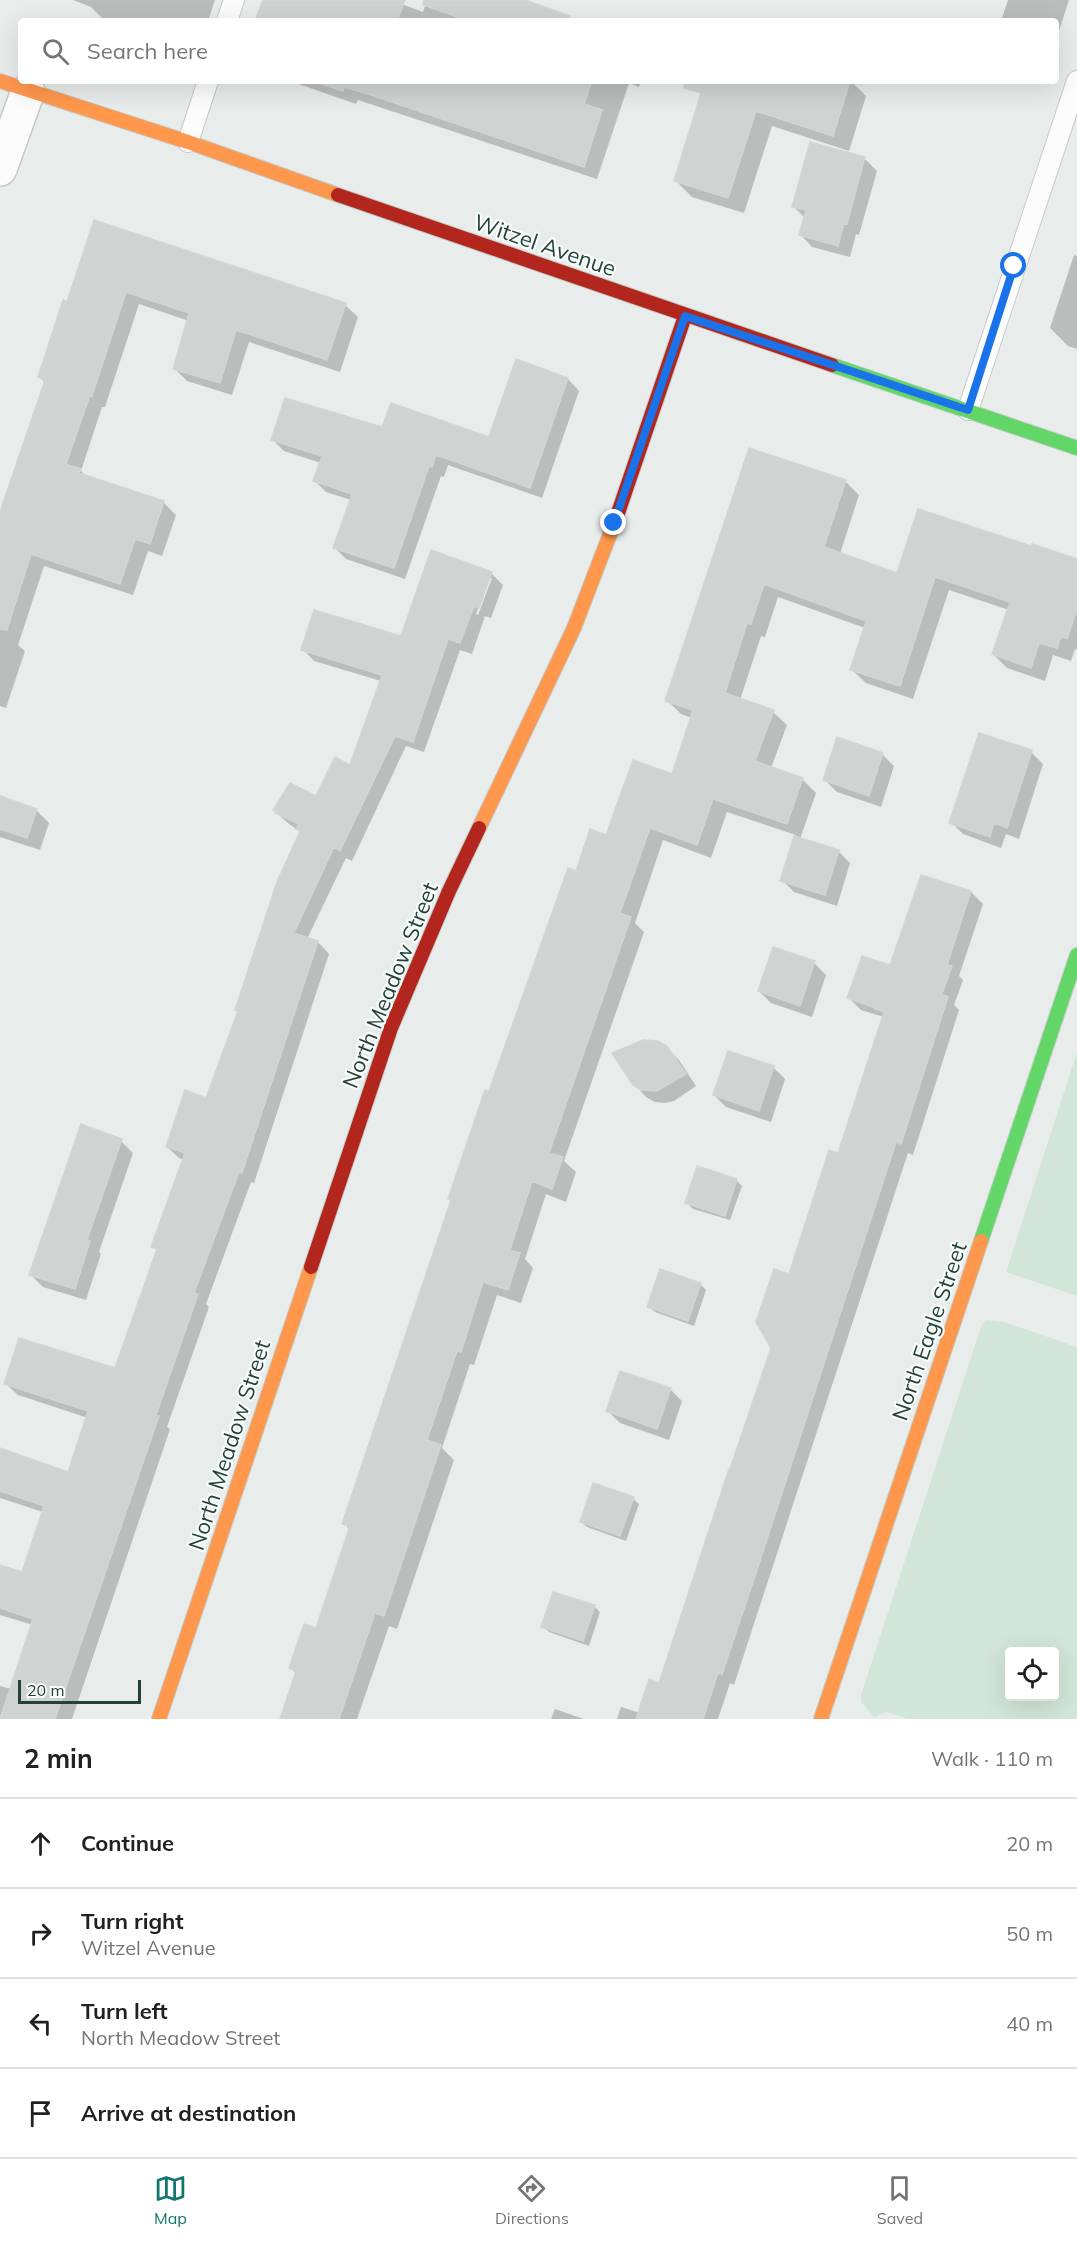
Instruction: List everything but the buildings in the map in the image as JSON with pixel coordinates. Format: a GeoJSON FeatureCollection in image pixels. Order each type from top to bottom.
{"type":"FeatureCollection","features":[{"type":"Feature","properties":{"kind":"street","name":"Witzel Avenue"},"geometry":{"type":"LineString","coordinates":[[14,86],[188,142],[685,316],[1077,448]]}},
{"type":"Feature","properties":{"kind":"street"},"geometry":{"type":"LineString","coordinates":[[0,169],[14,86]]}},
{"type":"Feature","properties":{"kind":"street","name":"North Meadow Street"},"geometry":{"type":"LineString","coordinates":[[159,1719],[390,1028],[449,891],[574,628],[614,523],[685,316]]}},
{"type":"Feature","properties":{"kind":"street","name":"North Eagle Street"},"geometry":{"type":"LineString","coordinates":[[821,1719],[1077,955]]}},
{"type":"Feature","properties":{"kind":"lane"},"geometry":{"type":"LineString","coordinates":[[228,18],[234,0]]}},
{"type":"Feature","properties":{"kind":"lane"},"geometry":{"type":"LineString","coordinates":[[968,410],[1077,81]]}},
{"type":"Feature","properties":{"kind":"lane"},"geometry":{"type":"LineString","coordinates":[[188,142],[207,84]]}},
{"type":"Feature","properties":{"kind":"green space"},"geometry":{"type":"Polygon","coordinates":[[[1077,1052],[1077,1296],[1006,1272],[1077,1052]]]}},
{"type":"Feature","properties":{"kind":"green space"},"geometry":{"type":"Polygon","coordinates":[[[986,1320],[1004,1322],[1077,1347],[1077,1719],[908,1719],[887,1712],[874,1717],[861,1702],[861,1695],[982,1324],[986,1320]]]}},
{"type":"Feature","properties":{"kind":"traffic: fast"},"geometry":{"type":"LineString","coordinates":[[832,365],[1077,448]]}},
{"type":"Feature","properties":{"kind":"traffic: fast"},"geometry":{"type":"LineString","coordinates":[[981,1241],[1077,955]]}},
{"type":"Feature","properties":{"kind":"traffic: slow"},"geometry":{"type":"LineString","coordinates":[[0,81],[188,142],[338,195]]}},
{"type":"Feature","properties":{"kind":"traffic: slow"},"geometry":{"type":"LineString","coordinates":[[479,828],[574,628],[617,516]]}},
{"type":"Feature","properties":{"kind":"traffic: slow"},"geometry":{"type":"LineString","coordinates":[[821,1719],[981,1241]]}},
{"type":"Feature","properties":{"kind":"traffic: slow"},"geometry":{"type":"LineString","coordinates":[[159,1719],[311,1267]]}},
{"type":"Feature","properties":{"kind":"traffic: jam"},"geometry":{"type":"LineString","coordinates":[[338,195],[832,365]]}},
{"type":"Feature","properties":{"kind":"traffic: jam"},"geometry":{"type":"LineString","coordinates":[[617,516],[685,316]]}},
{"type":"Feature","properties":{"kind":"traffic: jam"},"geometry":{"type":"LineString","coordinates":[[311,1267],[391,1028],[449,891],[479,828]]}},
{"type":"Feature","properties":{"kind":"route"},"geometry":{"type":"LineString","coordinates":[[614,523],[685,316],[968,410],[1014,266]]}}]}
